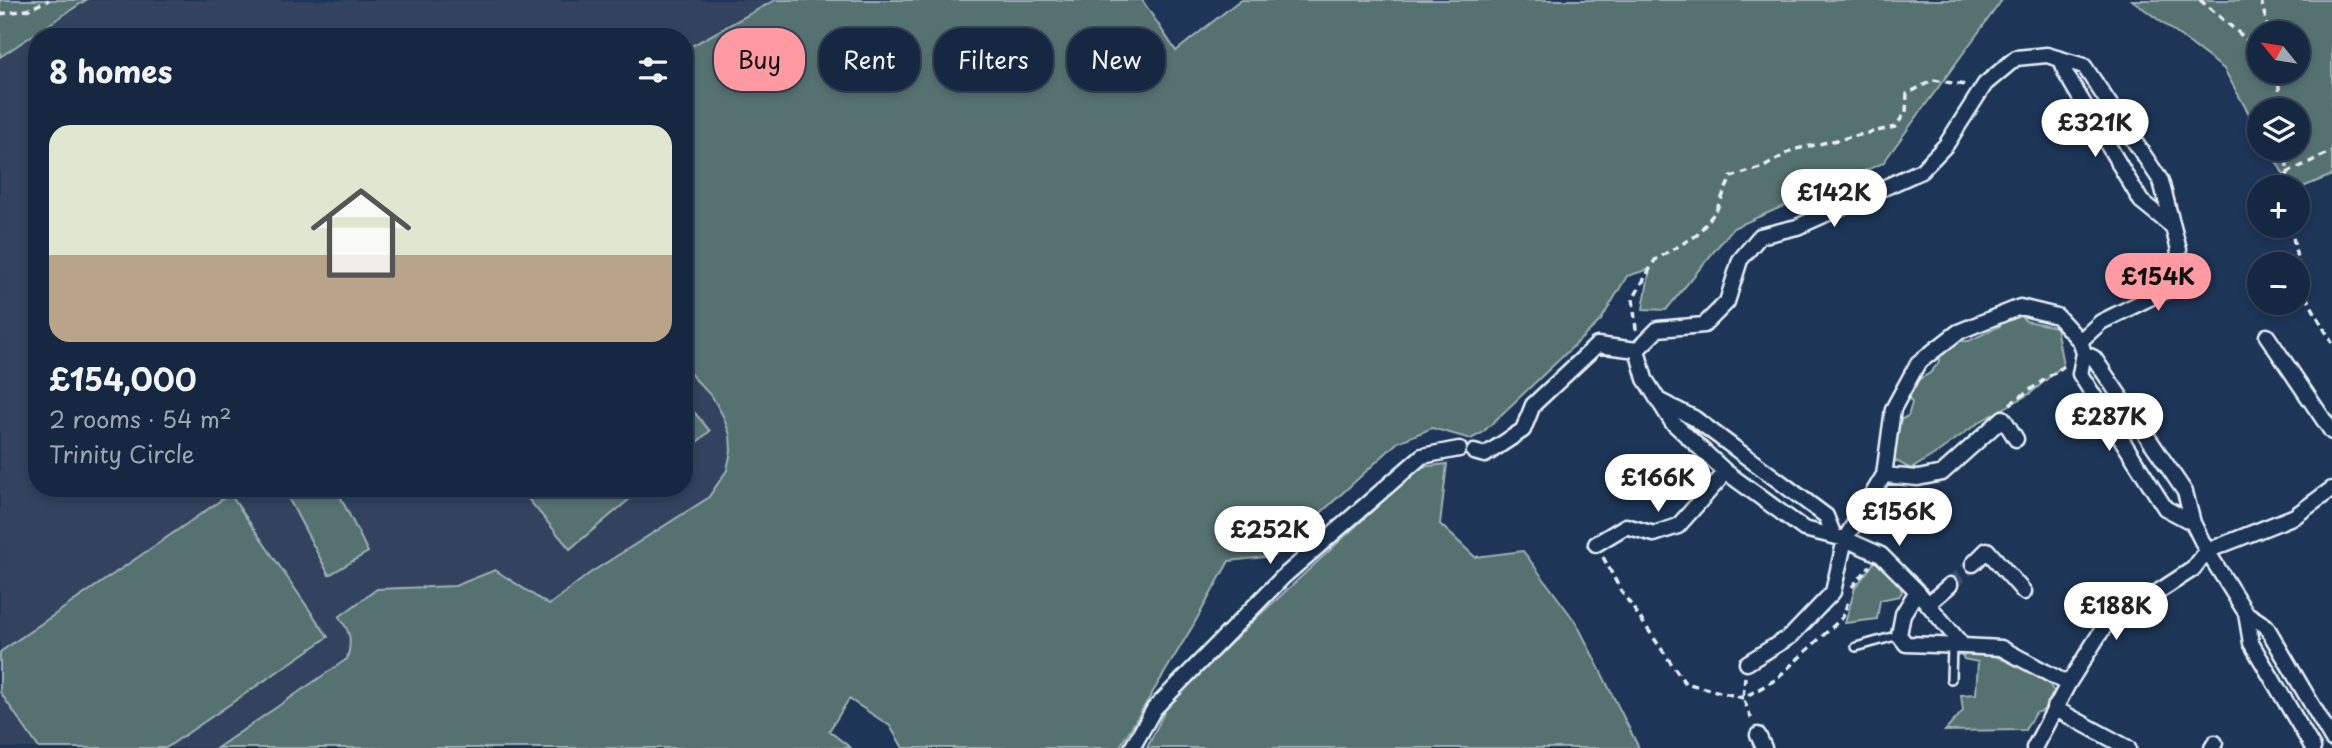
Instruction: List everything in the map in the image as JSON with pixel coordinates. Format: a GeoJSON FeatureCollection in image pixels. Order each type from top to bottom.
{"type":"FeatureCollection","features":[{"type":"Feature","properties":{"kind":"street"},"geometry":{"type":"LineString","coordinates":[[1637,350],[1658,329],[1704,325],[1727,302],[1740,260],[1760,236],[1797,227],[1921,171],[1946,145],[1985,83],[2016,58],[2047,55],[2084,66],[2161,181],[2179,250],[2175,278],[2166,290],[2101,322],[2082,347],[2080,374],[2165,508],[2193,523]]}},
{"type":"Feature","properties":{"kind":"street"},"geometry":{"type":"LineString","coordinates":[[2061,59],[2066,74],[2141,201],[2173,228]]}},
{"type":"Feature","properties":{"kind":"street"},"geometry":{"type":"LineString","coordinates":[[1747,663],[1791,636],[1833,592],[1839,538],[1884,475],[1893,409],[1918,363],[1958,332],[2020,307],[2057,316],[2094,358],[2185,492],[2193,523],[2207,551],[2246,613],[2251,643],[2313,748]]}},
{"type":"Feature","properties":{"kind":"street"},"geometry":{"type":"LineString","coordinates":[[2267,336],[2332,432]]}},
{"type":"Feature","properties":{"kind":"street"},"geometry":{"type":"LineString","coordinates":[[1132,748],[1154,709],[1283,578],[1422,456],[1466,450],[1485,455],[1523,430],[1533,405],[1597,345],[1637,350]]}},
{"type":"Feature","properties":{"kind":"street"},"geometry":{"type":"LineString","coordinates":[[1637,350],[1645,379],[1671,422],[1726,472],[1804,528],[1839,538],[1881,555],[1917,591],[1958,646]]}},
{"type":"Feature","properties":{"kind":"street"},"geometry":{"type":"LineString","coordinates":[[1658,400],[1694,418],[1826,516],[1839,538]]}},
{"type":"Feature","properties":{"kind":"street"},"geometry":{"type":"LineString","coordinates":[[1884,475],[1918,478],[1942,472],[2003,418],[2016,439]]}},
{"type":"Feature","properties":{"kind":"street"},"geometry":{"type":"LineString","coordinates":[[1596,544],[1626,526],[1654,534],[1678,526],[1726,472]]}},
{"type":"Feature","properties":{"kind":"street"},"geometry":{"type":"LineString","coordinates":[[2034,748],[2067,684],[2104,627],[2193,569],[2207,551],[2295,516],[2332,489]]}},
{"type":"Feature","properties":{"kind":"street"},"geometry":{"type":"LineString","coordinates":[[1973,564],[1987,550],[2024,592]]}},
{"type":"Feature","properties":{"kind":"street"},"geometry":{"type":"LineString","coordinates":[[1928,604],[1950,585]]}},
{"type":"Feature","properties":{"kind":"street"},"geometry":{"type":"LineString","coordinates":[[1917,591],[1903,614],[1899,635],[1906,644],[2001,648],[2067,684]]}},
{"type":"Feature","properties":{"kind":"street"},"geometry":{"type":"LineString","coordinates":[[2246,613],[2266,626],[2332,739]]}},
{"type":"Feature","properties":{"kind":"street"},"geometry":{"type":"LineString","coordinates":[[2054,708],[2128,748]]}},
{"type":"Feature","properties":{"kind":"lane"},"geometry":{"type":"LineString","coordinates":[[1856,646],[1899,635]]}},
{"type":"Feature","properties":{"kind":"lane"},"geometry":{"type":"LineString","coordinates":[[1951,679],[1958,646]]}},
{"type":"Feature","properties":{"kind":"path"},"geometry":{"type":"LineString","coordinates":[[0,14],[27,10],[49,0]]}},
{"type":"Feature","properties":{"kind":"path"},"geometry":{"type":"LineString","coordinates":[[2200,0],[2247,40]]}},
{"type":"Feature","properties":{"kind":"path"},"geometry":{"type":"LineString","coordinates":[[2262,0],[2266,21]]}},
{"type":"Feature","properties":{"kind":"path"},"geometry":{"type":"LineString","coordinates":[[1637,350],[1633,299],[1655,260],[1697,235],[1716,211],[1731,177],[1764,167],[1792,150],[1895,127],[1906,111],[1907,94],[1933,80],[1962,85],[1985,83]]}},
{"type":"Feature","properties":{"kind":"path"},"geometry":{"type":"LineString","coordinates":[[2286,161],[2287,173],[2332,151]]}},
{"type":"Feature","properties":{"kind":"path"},"geometry":{"type":"LineString","coordinates":[[2293,238],[2303,291],[2332,343]]}},
{"type":"Feature","properties":{"kind":"path"},"geometry":{"type":"LineString","coordinates":[[2003,418],[2011,402],[2082,347]]}},
{"type":"Feature","properties":{"kind":"path"},"geometry":{"type":"LineString","coordinates":[[1596,544],[1620,589],[1685,683],[1743,698],[1775,680],[1843,617],[1853,584],[1881,555]]}},
{"type":"Feature","properties":{"kind":"path"},"geometry":{"type":"LineString","coordinates":[[1743,698],[1761,741]]}},
{"type":"Feature","properties":{"kind":"shaded area"},"geometry":{"type":"Polygon","coordinates":[[[86,0],[804,0],[764,28],[714,28],[714,64],[693,79],[693,28],[44,28],[86,0]]]}},
{"type":"Feature","properties":{"kind":"shaded area"},"geometry":{"type":"Polygon","coordinates":[[[28,38],[28,497],[693,497],[693,334],[781,455],[558,638],[253,748],[0,748],[0,57],[28,38]]]}},
{"type":"Feature","properties":{"kind":"green space"},"geometry":{"type":"Polygon","coordinates":[[[0,0],[86,0],[44,28],[28,28],[28,38],[0,57],[0,0]]]}},
{"type":"Feature","properties":{"kind":"green space"},"geometry":{"type":"Polygon","coordinates":[[[775,0],[1142,0],[1161,28],[1067,28],[1067,91],[1165,91],[1165,34],[1176,51],[1240,0],[2002,0],[1883,163],[1733,228],[1666,310],[1643,309],[1650,269],[1627,276],[1601,320],[1482,433],[1471,439],[1432,428],[1398,442],[1274,556],[1229,561],[1119,748],[903,748],[890,726],[849,699],[829,731],[851,748],[217,748],[347,659],[349,637],[339,617],[377,589],[455,586],[495,570],[549,605],[590,573],[708,498],[727,470],[731,451],[730,435],[713,398],[693,377],[693,45],[714,34],[714,91],[805,91],[805,28],[724,28],[775,0]]]}},
{"type":"Feature","properties":{"kind":"green space"},"geometry":{"type":"Polygon","coordinates":[[[2132,0],[2332,0],[2332,175],[2310,184],[2310,175],[2284,175],[2276,161],[2310,161],[2310,98],[2247,98],[2247,110],[2224,69],[2132,0]]]}},
{"type":"Feature","properties":{"kind":"green space"},"geometry":{"type":"Polygon","coordinates":[[[2017,313],[2026,321],[2056,327],[2063,365],[2031,393],[1981,421],[1911,469],[1896,461],[1892,454],[1900,420],[1908,416],[1912,403],[1908,396],[1915,381],[1929,374],[1938,364],[1942,350],[1953,341],[1969,341],[2000,326],[2017,313]]]}},
{"type":"Feature","properties":{"kind":"green space"},"geometry":{"type":"Polygon","coordinates":[[[693,411],[710,431],[693,445],[693,411]]]}},
{"type":"Feature","properties":{"kind":"green space"},"geometry":{"type":"Polygon","coordinates":[[[1447,464],[1440,524],[1475,557],[1523,551],[1577,624],[1639,748],[1147,748],[1166,708],[1251,623],[1420,467],[1447,464]]]}},
{"type":"Feature","properties":{"kind":"green space"},"geometry":{"type":"Polygon","coordinates":[[[226,497],[232,497],[328,637],[166,748],[39,748],[0,692],[0,652],[226,497]]]}},
{"type":"Feature","properties":{"kind":"green space"},"geometry":{"type":"Polygon","coordinates":[[[288,497],[340,497],[368,552],[329,575],[288,497]]]}},
{"type":"Feature","properties":{"kind":"green space"},"geometry":{"type":"Polygon","coordinates":[[[527,497],[632,497],[570,549],[527,497]]]}},
{"type":"Feature","properties":{"kind":"green space"},"geometry":{"type":"Polygon","coordinates":[[[1876,560],[1895,577],[1902,592],[1899,596],[1880,600],[1877,619],[1845,623],[1855,588],[1876,560]]]}},
{"type":"Feature","properties":{"kind":"green space"},"geometry":{"type":"Polygon","coordinates":[[[1964,652],[1993,655],[2046,679],[2054,692],[2043,711],[2035,713],[2025,730],[1945,731],[1963,711],[1961,695],[1976,694],[1978,662],[1964,659],[1964,652]]]}},
{"type":"Feature","properties":{"kind":"tunnel"},"geometry":{"type":"LineString","coordinates":[[1950,585],[1973,564]]}}]}
